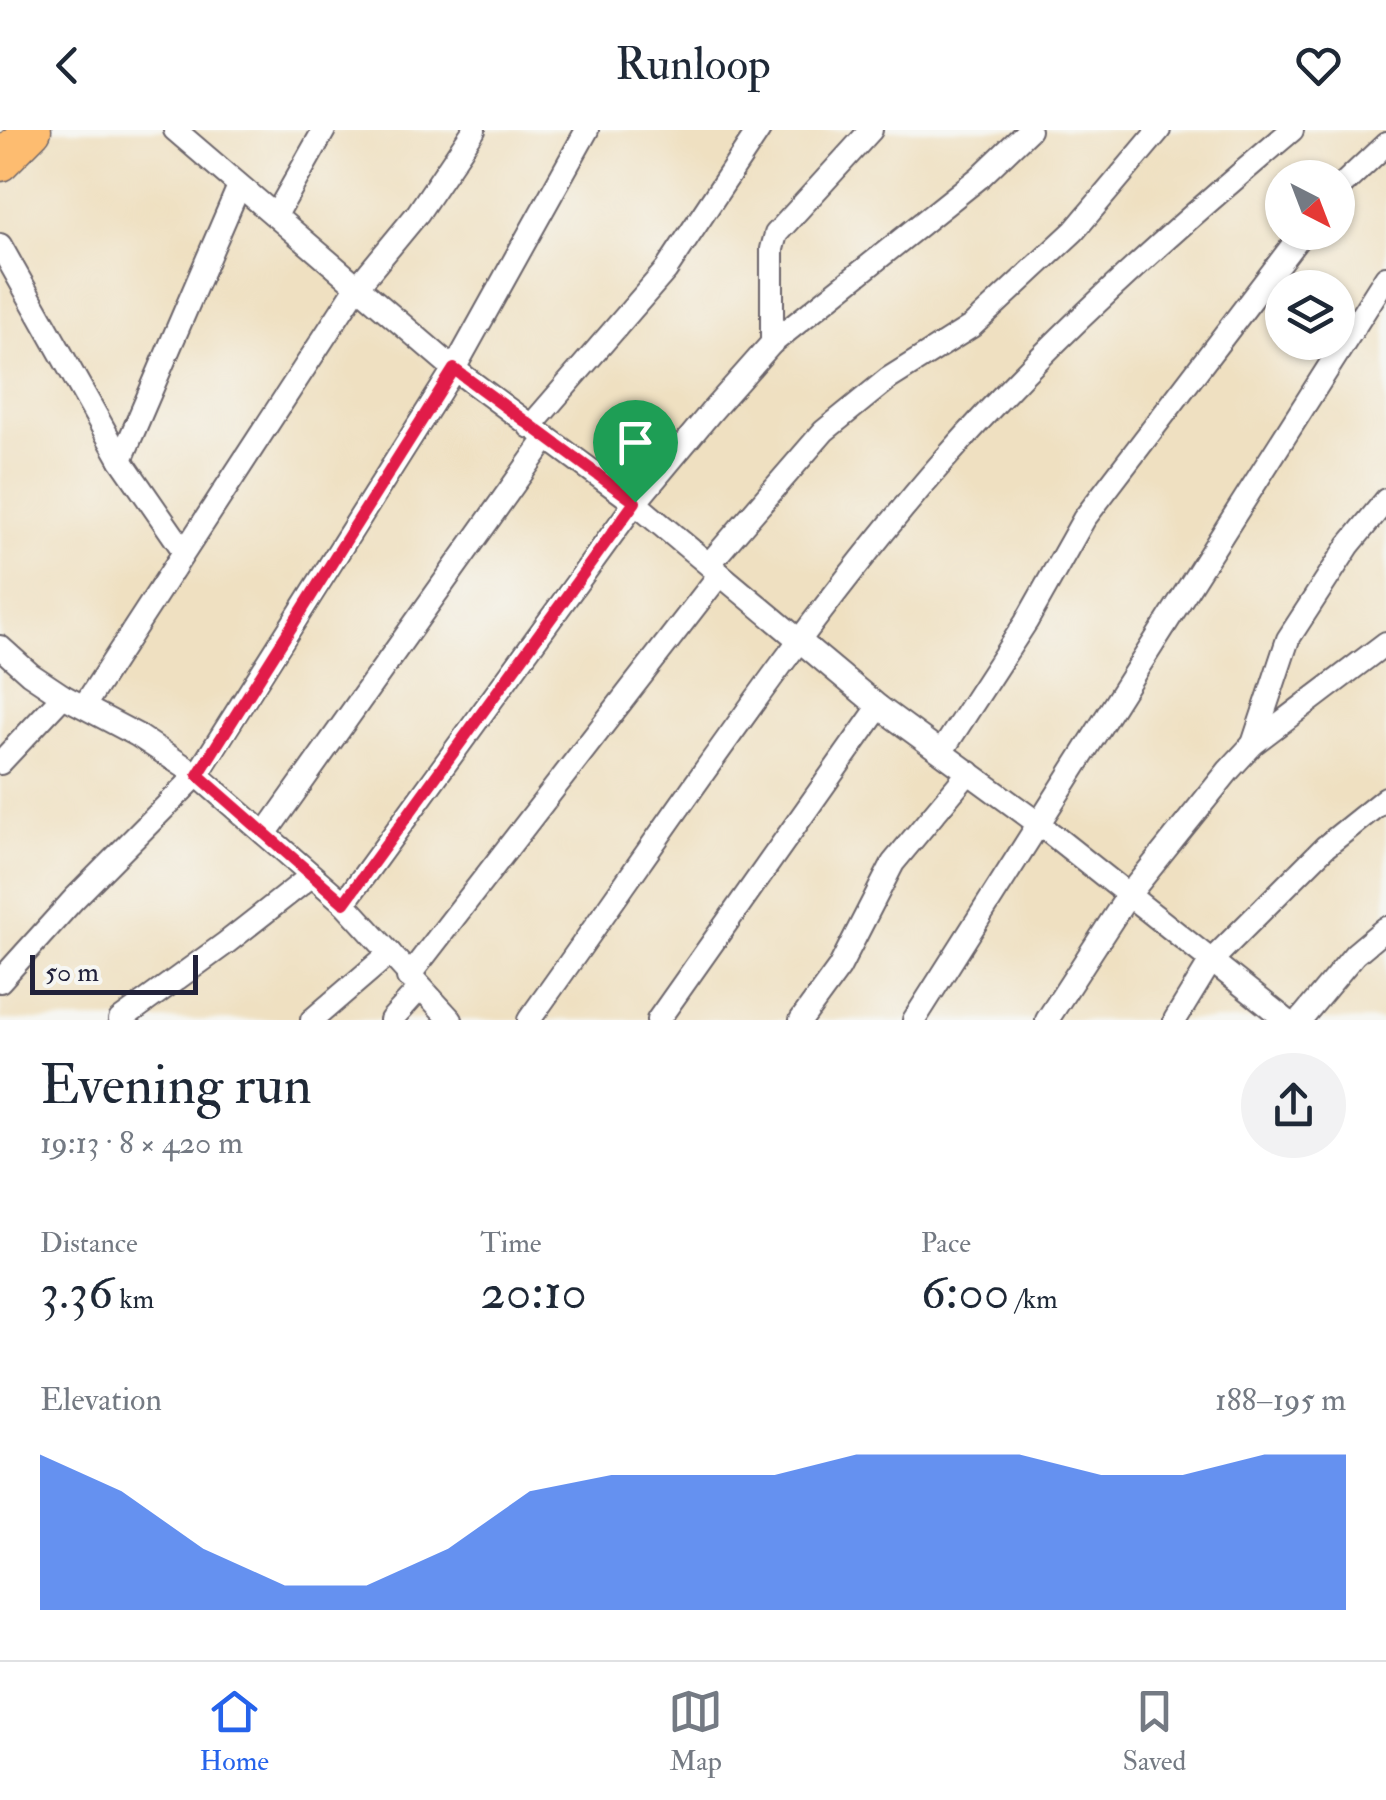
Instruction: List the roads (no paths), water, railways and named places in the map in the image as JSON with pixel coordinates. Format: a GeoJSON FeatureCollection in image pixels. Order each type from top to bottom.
{"type":"FeatureCollection","features":[{"type":"Feature","properties":{"kind":"street"},"geometry":{"type":"LineString","coordinates":[[175,130],[454,369],[635,502],[879,707],[1039,824],[1286,1020]]}},
{"type":"Feature","properties":{"kind":"street"},"geometry":{"type":"LineString","coordinates":[[276,214],[324,130]]}},
{"type":"Feature","properties":{"kind":"street"},"geometry":{"type":"LineString","coordinates":[[0,763],[73,701],[184,551],[357,287],[418,213],[474,130]]}},
{"type":"Feature","properties":{"kind":"street"},"geometry":{"type":"LineString","coordinates":[[0,981],[198,775],[454,369],[588,130]]}},
{"type":"Feature","properties":{"kind":"street"},"geometry":{"type":"LineString","coordinates":[[264,834],[538,433],[666,270],[759,130]]}},
{"type":"Feature","properties":{"kind":"street"},"geometry":{"type":"LineString","coordinates":[[772,343],[772,249],[776,234],[871,130]]}},
{"type":"Feature","properties":{"kind":"street"},"geometry":{"type":"LineString","coordinates":[[344,903],[635,502],[772,343],[980,177],[1029,130]]}},
{"type":"Feature","properties":{"kind":"street"},"geometry":{"type":"LineString","coordinates":[[391,1020],[414,982],[714,569],[824,431],[888,379],[972,326],[1074,231],[1159,130]]}},
{"type":"Feature","properties":{"kind":"street"},"geometry":{"type":"LineString","coordinates":[[529,1020],[843,582],[946,458],[1060,338],[1292,130]]}},
{"type":"Feature","properties":{"kind":"street"},"geometry":{"type":"LineString","coordinates":[[1355,173],[1386,144]]}},
{"type":"Feature","properties":{"kind":"street"},"geometry":{"type":"LineString","coordinates":[[121,460],[239,186]]}},
{"type":"Feature","properties":{"kind":"street"},"geometry":{"type":"LineString","coordinates":[[0,244],[121,460],[184,551]]}},
{"type":"Feature","properties":{"kind":"street"},"geometry":{"type":"LineString","coordinates":[[942,751],[1026,622],[1084,518],[1289,250]]}},
{"type":"Feature","properties":{"kind":"street"},"geometry":{"type":"LineString","coordinates":[[914,1020],[1386,277]]}},
{"type":"Feature","properties":{"kind":"street"},"geometry":{"type":"LineString","coordinates":[[1253,744],[1288,639],[1349,545],[1386,500]]}},
{"type":"Feature","properties":{"kind":"street"},"geometry":{"type":"LineString","coordinates":[[1047,1020],[1127,897],[1228,770],[1253,744],[1386,642]]}},
{"type":"Feature","properties":{"kind":"street"},"geometry":{"type":"LineString","coordinates":[[0,648],[30,674],[198,775],[344,903],[451,1020]]}},
{"type":"Feature","properties":{"kind":"street"},"geometry":{"type":"LineString","coordinates":[[658,1020],[879,707]]}},
{"type":"Feature","properties":{"kind":"street"},"geometry":{"type":"LineString","coordinates":[[802,1020],[838,968],[893,862],[969,772]]}},
{"type":"Feature","properties":{"kind":"street"},"geometry":{"type":"LineString","coordinates":[[1176,1020],[1211,961],[1325,848],[1386,798]]}},
{"type":"Feature","properties":{"kind":"street"},"geometry":{"type":"LineString","coordinates":[[120,1020],[311,876]]}},
{"type":"Feature","properties":{"kind":"street"},"geometry":{"type":"LineString","coordinates":[[1300,1020],[1355,954],[1386,928]]}},
{"type":"Feature","properties":{"kind":"street"},"geometry":{"type":"LineString","coordinates":[[312,1020],[390,954]]}}]}
